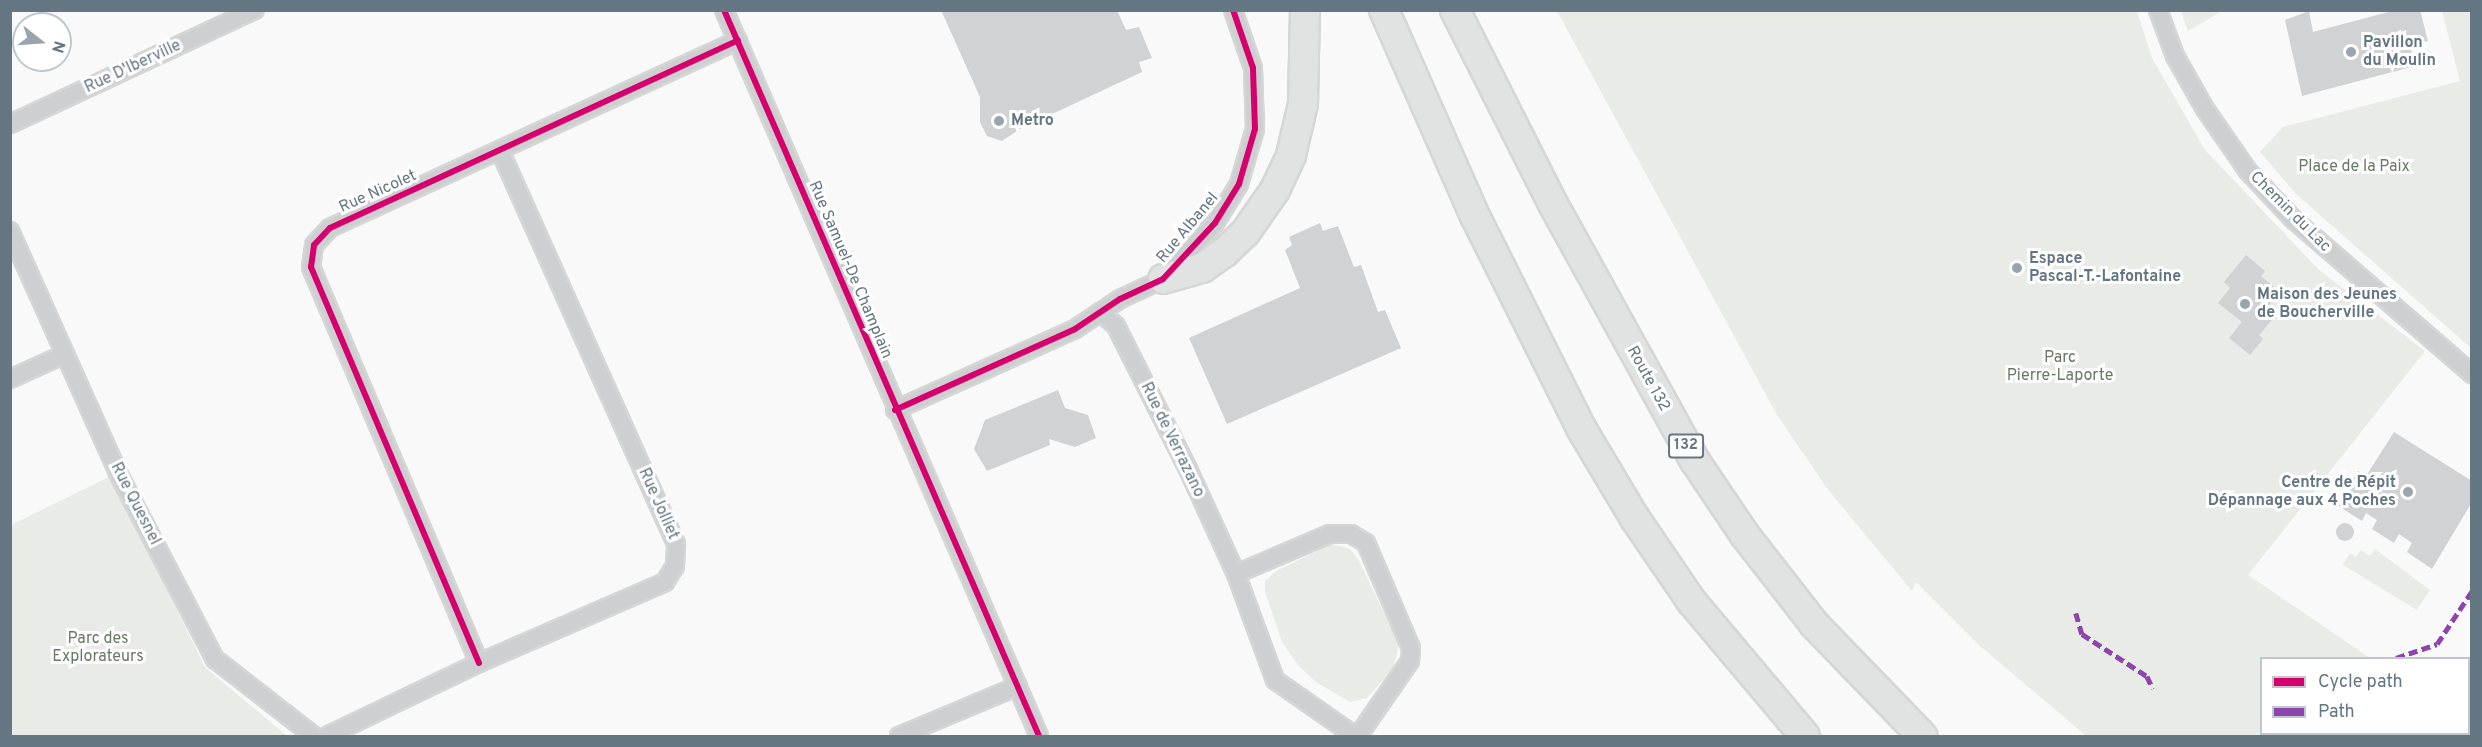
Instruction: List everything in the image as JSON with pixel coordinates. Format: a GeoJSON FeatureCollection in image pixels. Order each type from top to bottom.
{"type":"FeatureCollection","features":[{"type":"Feature","properties":{"kind":"highway"},"geometry":{"type":"LineString","coordinates":[[1163,279],[1202,268],[1225,252],[1245,233],[1275,190],[1291,155],[1301,113],[1305,10]]}},
{"type":"Feature","properties":{"kind":"highway"},"geometry":{"type":"LineString","coordinates":[[1384,10],[1475,216],[1581,428],[1634,516],[1692,602],[1805,736]]}},
{"type":"Feature","properties":{"kind":"highway","name":"Route 132"},"geometry":{"type":"LineString","coordinates":[[1455,10],[1558,213],[1700,469],[1744,534],[1814,624],[1922,736]]}},
{"type":"Feature","properties":{"kind":"street","name":"Rue D'Iberville"},"geometry":{"type":"LineString","coordinates":[[10,124],[255,10]]}},
{"type":"Feature","properties":{"kind":"street","name":"Rue Samuel-De Champlain"},"geometry":{"type":"LineString","coordinates":[[724,10],[895,410],[1039,736]]}},
{"type":"Feature","properties":{"kind":"street","name":"Rue Albanel"},"geometry":{"type":"LineString","coordinates":[[895,410],[1075,329],[1100,312],[1163,279],[1219,217],[1248,162],[1256,98],[1244,37],[1233,10]]}},
{"type":"Feature","properties":{"kind":"street","name":"Chemin du Lac"},"geometry":{"type":"LineString","coordinates":[[2158,10],[2175,56],[2199,100],[2248,171],[2301,227],[2472,374]]}},
{"type":"Feature","properties":{"kind":"street","name":"Rue Nicolet"},"geometry":{"type":"LineString","coordinates":[[479,663],[311,267],[314,245],[330,228],[501,152],[738,40]]}},
{"type":"Feature","properties":{"kind":"street","name":"Rue Jolliet"},"geometry":{"type":"LineString","coordinates":[[327,736],[479,663],[665,582],[675,566],[676,544],[501,152]]}},
{"type":"Feature","properties":{"kind":"street","name":"Rue Quesnel"},"geometry":{"type":"LineString","coordinates":[[10,231],[118,473],[215,659],[314,736]]}},
{"type":"Feature","properties":{"kind":"street","name":"Rue de Verrazano"},"geometry":{"type":"LineString","coordinates":[[1100,312],[1116,326],[1236,574],[1275,680],[1357,736],[1410,661],[1411,648],[1366,543],[1351,534],[1330,534],[1236,574]]}},
{"type":"Feature","properties":{"kind":"street"},"geometry":{"type":"LineString","coordinates":[[10,379],[65,354]]}},
{"type":"Feature","properties":{"kind":"street"},"geometry":{"type":"LineString","coordinates":[[899,736],[1018,686]]}},
{"type":"Feature","properties":{"kind":"green space"},"geometry":{"type":"Polygon","coordinates":[[[2181,10],[2222,11],[2188,31],[2181,10]]]}},
{"type":"Feature","properties":{"kind":"green space","name":"Parc Pierre-Laporte"},"geometry":{"type":"Polygon","coordinates":[[[1557,11],[2137,11],[2152,58],[2205,150],[2319,270],[2425,351],[2248,575],[2369,657],[2260,657],[2260,735],[2434,735],[2434,736],[2085,735],[1980,646],[1916,582],[1912,591],[1829,491],[1777,415],[1557,11]]]}},
{"type":"Feature","properties":{"kind":"green space","name":"Place de la Paix"},"geometry":{"type":"Polygon","coordinates":[[[2442,11],[2471,11],[2471,348],[2296,194],[2260,152],[2283,127],[2460,81],[2442,11]]]}},
{"type":"Feature","properties":{"kind":"green space","name":"Parc des Explorateurs"},"geometry":{"type":"Polygon","coordinates":[[[111,476],[205,667],[287,736],[11,736],[11,525],[111,476]]]}},
{"type":"Feature","properties":{"kind":"green space"},"geometry":{"type":"Polygon","coordinates":[[[1332,544],[1350,549],[1358,559],[1399,644],[1393,669],[1367,698],[1350,702],[1316,682],[1299,666],[1283,644],[1265,592],[1265,581],[1276,571],[1332,544]]]}},
{"type":"Feature","properties":{"kind":"green space"},"geometry":{"type":"Polygon","coordinates":[[[2375,549],[2430,590],[2417,610],[2343,565],[2350,553],[2356,557],[2361,550],[2370,556],[2375,549]]]}},
{"type":"Feature","properties":{"kind":"building"},"geometry":{"type":"Polygon","coordinates":[[[941,10],[1117,10],[1126,30],[1139,27],[1152,58],[1139,62],[1142,72],[1020,129],[1002,141],[987,136],[980,122],[980,97],[941,10]]]}},
{"type":"Feature","properties":{"kind":"building","name":"Pavillon du Moulin"},"geometry":{"type":"Polygon","coordinates":[[[2396,10],[2420,10],[2428,41],[2410,46],[2415,66],[2302,96],[2285,20],[2309,11],[2313,32],[2396,10]]]}},
{"type":"Feature","properties":{"kind":"building"},"geometry":{"type":"Polygon","coordinates":[[[1320,223],[1323,231],[1338,226],[1354,267],[1361,265],[1378,312],[1385,310],[1401,348],[1227,424],[1189,338],[1300,288],[1285,250],[1292,245],[1289,237],[1320,223]]]}},
{"type":"Feature","properties":{"kind":"building","name":"Maison des Jeunes de Boucherville"},"geometry":{"type":"Polygon","coordinates":[[[2246,255],[2265,271],[2261,276],[2280,292],[2269,305],[2278,313],[2259,335],[2263,339],[2250,355],[2229,338],[2242,322],[2218,303],[2230,288],[2224,282],[2246,255]]]}},
{"type":"Feature","properties":{"kind":"building"},"geometry":{"type":"Polygon","coordinates":[[[1058,390],[1065,408],[1088,415],[1096,438],[1075,447],[1049,439],[1050,445],[987,471],[974,449],[985,420],[1058,390]]]}},
{"type":"Feature","properties":{"kind":"building","name":"Centre de Répit Dépannage aux 4 Poches"},"geometry":{"type":"Polygon","coordinates":[[[2394,432],[2472,481],[2472,502],[2432,569],[2407,552],[2412,543],[2399,534],[2394,543],[2372,529],[2377,520],[2366,513],[2362,521],[2337,505],[2358,471],[2366,476],[2394,432]]]}},
{"type":"Feature","properties":{"kind":"building"},"geometry":{"type":"Polygon","coordinates":[[[2341,523],[2349,523],[2354,528],[2352,539],[2341,541],[2336,536],[2336,528],[2341,523]]]}},
{"type":"Feature","properties":{"kind":"marked path"},"geometry":{"type":"LineString","coordinates":[[2399,657],[2437,644],[2472,591]]}},
{"type":"Feature","properties":{"kind":"marked path"},"geometry":{"type":"LineString","coordinates":[[2076,613],[2082,634],[2147,676],[2153,689]]}},
{"type":"Feature","properties":{"kind":"cycle path"},"geometry":{"type":"LineString","coordinates":[[724,10],[1039,736]]}},
{"type":"Feature","properties":{"kind":"cycle path"},"geometry":{"type":"LineString","coordinates":[[895,410],[1075,329],[1120,299],[1163,279],[1215,223],[1239,184],[1255,129],[1253,68],[1233,10]]}},
{"type":"Feature","properties":{"kind":"cycle path"},"geometry":{"type":"LineString","coordinates":[[479,663],[311,267],[314,245],[330,228],[738,40]]}},
{"type":"Feature","properties":{"kind":"place","name":"Pavillon du Moulin"},"geometry":{"type":"Point","coordinates":[2351,52]}},
{"type":"Feature","properties":{"kind":"place","name":"Metro"},"geometry":{"type":"Point","coordinates":[999,121]}},
{"type":"Feature","properties":{"kind":"place","name":"Espace Pascal-T.-Lafontaine"},"geometry":{"type":"Point","coordinates":[2017,268]}},
{"type":"Feature","properties":{"kind":"place","name":"Maison des Jeunes de Boucherville"},"geometry":{"type":"Point","coordinates":[2245,304]}},
{"type":"Feature","properties":{"kind":"place","name":"Centre de Répit Dépannage aux 4 Poches"},"geometry":{"type":"Point","coordinates":[2408,492]}}]}
